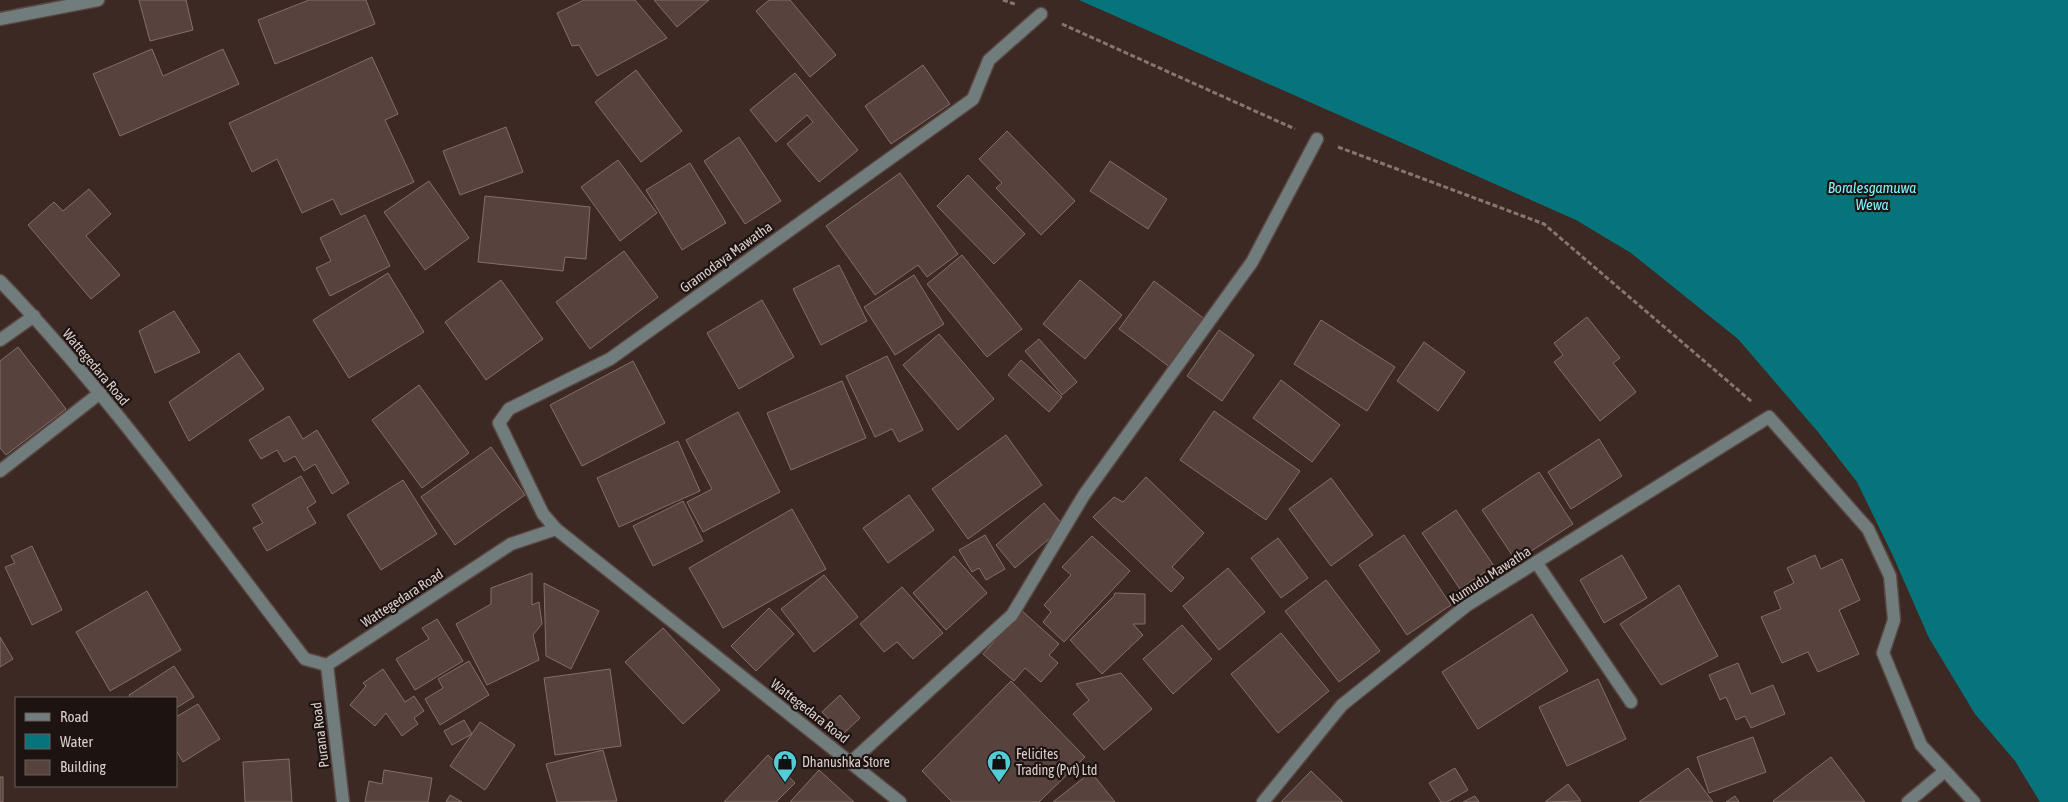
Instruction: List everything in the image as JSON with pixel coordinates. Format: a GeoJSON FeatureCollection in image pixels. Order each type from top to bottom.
{"type":"FeatureCollection","features":[{"type":"Feature","properties":{"kind":"street"},"geometry":{"type":"LineString","coordinates":[[0,19],[98,0]]}},
{"type":"Feature","properties":{"kind":"street","name":"Gramodaya Mawatha"},"geometry":{"type":"LineString","coordinates":[[556,529],[543,514],[498,423],[509,409],[610,359],[973,99],[989,60],[1041,14]]}},
{"type":"Feature","properties":{"kind":"street"},"geometry":{"type":"LineString","coordinates":[[850,762],[1012,615],[1084,495],[1252,262],[1317,139]]}},
{"type":"Feature","properties":{"kind":"street","name":"Wattegedara Road"},"geometry":{"type":"LineString","coordinates":[[0,281],[34,316],[100,393],[305,659],[327,665],[511,544],[556,529],[900,802]]}},
{"type":"Feature","properties":{"kind":"street"},"geometry":{"type":"LineString","coordinates":[[0,340],[34,316]]}},
{"type":"Feature","properties":{"kind":"street"},"geometry":{"type":"LineString","coordinates":[[0,471],[100,393]]}},
{"type":"Feature","properties":{"kind":"street"},"geometry":{"type":"LineString","coordinates":[[1769,417],[1868,529],[1890,576],[1894,620],[1884,653],[1921,745],[1974,802]]}},
{"type":"Feature","properties":{"kind":"street","name":"Kumudu Mawatha"},"geometry":{"type":"LineString","coordinates":[[1263,802],[1342,705],[1466,606],[1769,417]]}},
{"type":"Feature","properties":{"kind":"street"},"geometry":{"type":"LineString","coordinates":[[1536,562],[1631,702]]}},
{"type":"Feature","properties":{"kind":"street","name":"Purana Road"},"geometry":{"type":"LineString","coordinates":[[327,665],[343,802]]}},
{"type":"Feature","properties":{"kind":"street"},"geometry":{"type":"LineString","coordinates":[[1908,802],[1945,771]]}},
{"type":"Feature","properties":{"kind":"path"},"geometry":{"type":"LineString","coordinates":[[1003,0],[1041,14],[1317,139],[1544,224],[1769,417]]}},
{"type":"Feature","properties":{"kind":"water","name":"Boralesgamuwa Wewa"},"geometry":{"type":"Polygon","coordinates":[[[1079,0],[2068,0],[2068,802],[2040,802],[2015,761],[1975,714],[1929,638],[1893,556],[1857,482],[1818,432],[1738,339],[1631,253],[1576,220],[1079,0]]]}},
{"type":"Feature","properties":{"kind":"building"},"geometry":{"type":"Polygon","coordinates":[[[139,0],[186,0],[193,30],[150,41],[139,0]]]}},
{"type":"Feature","properties":{"kind":"building"},"geometry":{"type":"Polygon","coordinates":[[[309,0],[366,0],[375,24],[275,64],[258,20],[309,0]]]}},
{"type":"Feature","properties":{"kind":"building"},"geometry":{"type":"Polygon","coordinates":[[[584,0],[635,0],[667,38],[597,76],[579,45],[572,46],[557,13],[584,0]]]}},
{"type":"Feature","properties":{"kind":"building"},"geometry":{"type":"Polygon","coordinates":[[[654,0],[709,0],[677,27],[654,0]]]}},
{"type":"Feature","properties":{"kind":"building"},"geometry":{"type":"Polygon","coordinates":[[[769,0],[790,0],[836,55],[810,77],[756,11],[769,0]]]}},
{"type":"Feature","properties":{"kind":"building"},"geometry":{"type":"Polygon","coordinates":[[[152,49],[163,76],[223,49],[239,84],[120,136],[93,74],[152,49]]]}},
{"type":"Feature","properties":{"kind":"building"},"geometry":{"type":"Polygon","coordinates":[[[372,57],[398,114],[385,120],[414,182],[341,215],[333,199],[302,213],[277,159],[252,172],[229,123],[372,57]]]}},
{"type":"Feature","properties":{"kind":"building"},"geometry":{"type":"Polygon","coordinates":[[[923,65],[950,104],[891,144],[865,106],[923,65]]]}},
{"type":"Feature","properties":{"kind":"building"},"geometry":{"type":"Polygon","coordinates":[[[636,70],[682,131],[641,162],[595,102],[636,70]]]}},
{"type":"Feature","properties":{"kind":"building"},"geometry":{"type":"Polygon","coordinates":[[[795,73],[858,150],[819,182],[787,144],[813,122],[807,115],[776,142],[750,110],[795,73]]]}},
{"type":"Feature","properties":{"kind":"building"},"geometry":{"type":"Polygon","coordinates":[[[506,127],[523,172],[460,195],[443,151],[506,127]]]}},
{"type":"Feature","properties":{"kind":"building"},"geometry":{"type":"Polygon","coordinates":[[[1007,131],[1075,201],[1041,235],[996,188],[1002,183],[979,159],[1007,131]]]}},
{"type":"Feature","properties":{"kind":"building"},"geometry":{"type":"Polygon","coordinates":[[[739,137],[781,201],[745,224],[704,161],[739,137]]]}},
{"type":"Feature","properties":{"kind":"building"},"geometry":{"type":"Polygon","coordinates":[[[618,160],[657,213],[620,241],[581,187],[618,160]]]}},
{"type":"Feature","properties":{"kind":"building"},"geometry":{"type":"Polygon","coordinates":[[[1110,161],[1167,199],[1148,229],[1090,191],[1110,161]]]}},
{"type":"Feature","properties":{"kind":"building"},"geometry":{"type":"Polygon","coordinates":[[[690,163],[726,223],[682,250],[646,190],[690,163]]]}},
{"type":"Feature","properties":{"kind":"building"},"geometry":{"type":"Polygon","coordinates":[[[900,173],[958,254],[927,277],[918,265],[875,295],[826,226],[900,173]]]}},
{"type":"Feature","properties":{"kind":"building"},"geometry":{"type":"Polygon","coordinates":[[[968,175],[1025,234],[994,264],[937,206],[968,175]]]}},
{"type":"Feature","properties":{"kind":"building"},"geometry":{"type":"Polygon","coordinates":[[[429,181],[469,238],[425,270],[384,212],[429,181]]]}},
{"type":"Feature","properties":{"kind":"building"},"geometry":{"type":"Polygon","coordinates":[[[89,189],[111,214],[86,236],[120,275],[91,299],[28,225],[54,202],[63,211],[89,189]]]}},
{"type":"Feature","properties":{"kind":"building"},"geometry":{"type":"Polygon","coordinates":[[[485,196],[590,207],[586,259],[565,257],[563,271],[478,262],[485,196]]]}},
{"type":"Feature","properties":{"kind":"building"},"geometry":{"type":"Polygon","coordinates":[[[365,215],[390,266],[330,296],[316,268],[331,261],[320,238],[365,215]]]}},
{"type":"Feature","properties":{"kind":"building"},"geometry":{"type":"Polygon","coordinates":[[[624,251],[658,297],[590,349],[556,302],[624,251]]]}},
{"type":"Feature","properties":{"kind":"building"},"geometry":{"type":"Polygon","coordinates":[[[962,255],[1022,329],[987,357],[927,284],[962,255]]]}},
{"type":"Feature","properties":{"kind":"building"},"geometry":{"type":"Polygon","coordinates":[[[839,265],[867,321],[821,345],[793,289],[839,265]]]}},
{"type":"Feature","properties":{"kind":"building"},"geometry":{"type":"Polygon","coordinates":[[[388,273],[424,332],[349,378],[313,320],[388,273]]]}},
{"type":"Feature","properties":{"kind":"building"},"geometry":{"type":"Polygon","coordinates":[[[914,275],[944,324],[895,355],[864,307],[914,275]]]}},
{"type":"Feature","properties":{"kind":"building"},"geometry":{"type":"Polygon","coordinates":[[[501,280],[543,339],[486,380],[445,322],[501,280]]]}},
{"type":"Feature","properties":{"kind":"building"},"geometry":{"type":"Polygon","coordinates":[[[1080,280],[1122,315],[1085,359],[1043,324],[1080,280]]]}},
{"type":"Feature","properties":{"kind":"building"},"geometry":{"type":"Polygon","coordinates":[[[1154,281],[1206,320],[1171,368],[1119,329],[1154,281]]]}},
{"type":"Feature","properties":{"kind":"building"},"geometry":{"type":"Polygon","coordinates":[[[762,300],[794,357],[739,389],[707,333],[762,300]]]}},
{"type":"Feature","properties":{"kind":"building"},"geometry":{"type":"Polygon","coordinates":[[[174,311],[200,352],[155,373],[139,331],[174,311]]]}},
{"type":"Feature","properties":{"kind":"building"},"geometry":{"type":"Polygon","coordinates":[[[1587,317],[1620,358],[1613,363],[1636,392],[1600,421],[1554,362],[1563,355],[1554,343],[1587,317]]]}},
{"type":"Feature","properties":{"kind":"building"},"geometry":{"type":"Polygon","coordinates":[[[1321,320],[1395,367],[1367,411],[1294,364],[1321,320]]]}},
{"type":"Feature","properties":{"kind":"building"},"geometry":{"type":"Polygon","coordinates":[[[1219,330],[1254,355],[1222,401],[1187,376],[1219,330]]]}},
{"type":"Feature","properties":{"kind":"building"},"geometry":{"type":"Polygon","coordinates":[[[939,334],[994,399],[958,430],[903,365],[939,334]]]}},
{"type":"Feature","properties":{"kind":"building"},"geometry":{"type":"Polygon","coordinates":[[[1039,339],[1077,382],[1062,395],[1025,351],[1039,339]]]}},
{"type":"Feature","properties":{"kind":"building"},"geometry":{"type":"Polygon","coordinates":[[[1424,342],[1465,372],[1438,411],[1397,381],[1424,342]]]}},
{"type":"Feature","properties":{"kind":"building"},"geometry":{"type":"Polygon","coordinates":[[[18,347],[66,409],[6,455],[0,448],[0,361],[18,347]]]}},
{"type":"Feature","properties":{"kind":"building"},"geometry":{"type":"Polygon","coordinates":[[[239,353],[264,389],[189,441],[169,402],[239,353]]]}},
{"type":"Feature","properties":{"kind":"building"},"geometry":{"type":"Polygon","coordinates":[[[887,356],[923,430],[899,442],[892,429],[875,437],[846,376],[887,356]]]}},
{"type":"Feature","properties":{"kind":"building"},"geometry":{"type":"Polygon","coordinates":[[[1021,360],[1062,397],[1049,412],[1008,375],[1021,360]]]}},
{"type":"Feature","properties":{"kind":"building"},"geometry":{"type":"Polygon","coordinates":[[[633,361],[665,423],[582,466],[550,405],[633,361]]]}},
{"type":"Feature","properties":{"kind":"building"},"geometry":{"type":"Polygon","coordinates":[[[1281,380],[1340,425],[1312,462],[1253,418],[1281,380]]]}},
{"type":"Feature","properties":{"kind":"building"},"geometry":{"type":"Polygon","coordinates":[[[842,381],[866,438],[791,470],[767,413],[842,381]]]}},
{"type":"Feature","properties":{"kind":"building"},"geometry":{"type":"Polygon","coordinates":[[[419,385],[469,453],[422,488],[372,420],[419,385]]]}},
{"type":"Feature","properties":{"kind":"building"},"geometry":{"type":"Polygon","coordinates":[[[1214,411],[1300,471],[1266,520],[1180,460],[1214,411]]]}},
{"type":"Feature","properties":{"kind":"building"},"geometry":{"type":"Polygon","coordinates":[[[738,412],[780,492],[703,532],[687,502],[712,489],[686,440],[738,412]]]}},
{"type":"Feature","properties":{"kind":"building"},"geometry":{"type":"Polygon","coordinates":[[[289,416],[303,439],[317,430],[349,483],[332,494],[315,464],[304,471],[295,456],[284,462],[277,450],[261,459],[249,440],[289,416]]]}},
{"type":"Feature","properties":{"kind":"building"},"geometry":{"type":"Polygon","coordinates":[[[1006,435],[1042,485],[968,539],[932,489],[1006,435]]]}},
{"type":"Feature","properties":{"kind":"building"},"geometry":{"type":"Polygon","coordinates":[[[1599,439],[1622,476],[1571,509],[1548,472],[1599,439]]]}},
{"type":"Feature","properties":{"kind":"building"},"geometry":{"type":"Polygon","coordinates":[[[678,441],[700,491],[619,527],[597,478],[678,441]]]}},
{"type":"Feature","properties":{"kind":"building"},"geometry":{"type":"Polygon","coordinates":[[[491,447],[525,495],[455,545],[421,497],[491,447]]]}},
{"type":"Feature","properties":{"kind":"building"},"geometry":{"type":"Polygon","coordinates":[[[1539,472],[1573,524],[1516,561],[1482,510],[1539,472]]]}},
{"type":"Feature","properties":{"kind":"building"},"geometry":{"type":"Polygon","coordinates":[[[301,476],[316,502],[307,508],[316,523],[267,551],[253,528],[263,523],[252,505],[301,476]]]}},
{"type":"Feature","properties":{"kind":"building"},"geometry":{"type":"Polygon","coordinates":[[[1146,477],[1204,533],[1172,567],[1184,578],[1171,592],[1093,517],[1114,497],[1123,502],[1146,477]]]}},
{"type":"Feature","properties":{"kind":"building"},"geometry":{"type":"Polygon","coordinates":[[[1331,478],[1373,535],[1331,566],[1289,509],[1331,478]]]}},
{"type":"Feature","properties":{"kind":"building"},"geometry":{"type":"Polygon","coordinates":[[[403,480],[437,534],[381,570],[347,515],[403,480]]]}},
{"type":"Feature","properties":{"kind":"building"},"geometry":{"type":"Polygon","coordinates":[[[909,495],[934,530],[888,563],[863,528],[909,495]]]}},
{"type":"Feature","properties":{"kind":"building"},"geometry":{"type":"Polygon","coordinates":[[[683,501],[703,541],[653,566],[633,526],[683,501]]]}},
{"type":"Feature","properties":{"kind":"building"},"geometry":{"type":"Polygon","coordinates":[[[1044,503],[1064,526],[1015,568],[996,545],[1044,503]]]}},
{"type":"Feature","properties":{"kind":"building"},"geometry":{"type":"Polygon","coordinates":[[[792,509],[826,569],[723,628],[689,568],[792,509]]]}},
{"type":"Feature","properties":{"kind":"building"},"geometry":{"type":"Polygon","coordinates":[[[1456,510],[1494,566],[1460,589],[1422,533],[1456,510]]]}},
{"type":"Feature","properties":{"kind":"building"},"geometry":{"type":"Polygon","coordinates":[[[985,535],[1005,569],[986,580],[979,568],[972,572],[959,550],[985,535]]]}},
{"type":"Feature","properties":{"kind":"building"},"geometry":{"type":"Polygon","coordinates":[[[1404,535],[1451,605],[1407,635],[1359,565],[1404,535]]]}},
{"type":"Feature","properties":{"kind":"building"},"geometry":{"type":"Polygon","coordinates":[[[1092,536],[1130,571],[1064,642],[1043,622],[1051,612],[1044,605],[1071,575],[1062,567],[1092,536]]]}},
{"type":"Feature","properties":{"kind":"building"},"geometry":{"type":"Polygon","coordinates":[[[1278,538],[1308,578],[1281,598],[1251,558],[1278,538]]]}},
{"type":"Feature","properties":{"kind":"building"},"geometry":{"type":"Polygon","coordinates":[[[32,546],[62,610],[32,625],[5,567],[15,563],[11,556],[32,546]]]}},
{"type":"Feature","properties":{"kind":"building"},"geometry":{"type":"Polygon","coordinates":[[[1622,555],[1647,598],[1604,623],[1580,580],[1622,555]]]}},
{"type":"Feature","properties":{"kind":"building"},"geometry":{"type":"Polygon","coordinates":[[[1815,555],[1821,569],[1842,559],[1860,600],[1839,610],[1859,654],[1818,672],[1808,652],[1782,663],[1761,617],[1781,609],[1774,592],[1794,583],[1787,568],[1815,555]]]}},
{"type":"Feature","properties":{"kind":"building"},"geometry":{"type":"Polygon","coordinates":[[[954,556],[987,593],[946,630],[913,593],[954,556]]]}},
{"type":"Feature","properties":{"kind":"building"},"geometry":{"type":"Polygon","coordinates":[[[1228,568],[1265,612],[1219,650],[1183,606],[1228,568]]]}},
{"type":"Feature","properties":{"kind":"building"},"geometry":{"type":"Polygon","coordinates":[[[532,573],[532,605],[539,602],[542,624],[533,635],[539,660],[487,685],[456,624],[491,604],[491,588],[532,573]]]}},
{"type":"Feature","properties":{"kind":"building"},"geometry":{"type":"Polygon","coordinates":[[[824,575],[858,617],[814,652],[781,609],[824,575]]]}},
{"type":"Feature","properties":{"kind":"building"},"geometry":{"type":"Polygon","coordinates":[[[1326,580],[1380,651],[1339,682],[1285,611],[1326,580]]]}},
{"type":"Feature","properties":{"kind":"building"},"geometry":{"type":"Polygon","coordinates":[[[544,583],[599,611],[571,669],[546,656],[544,583]]]}},
{"type":"Feature","properties":{"kind":"building"},"geometry":{"type":"Polygon","coordinates":[[[1679,585],[1718,656],[1661,685],[1620,624],[1679,585]]]}},
{"type":"Feature","properties":{"kind":"building"},"geometry":{"type":"Polygon","coordinates":[[[902,587],[943,633],[913,659],[897,642],[884,652],[860,624],[902,587]]]}},
{"type":"Feature","properties":{"kind":"building"},"geometry":{"type":"Polygon","coordinates":[[[147,591],[181,650],[110,691],[76,632],[147,591]]]}},
{"type":"Feature","properties":{"kind":"building"},"geometry":{"type":"Polygon","coordinates":[[[1115,593],[1145,594],[1145,624],[1133,624],[1143,635],[1102,674],[1070,640],[1115,593]]]}},
{"type":"Feature","properties":{"kind":"building"},"geometry":{"type":"Polygon","coordinates":[[[769,608],[794,634],[756,671],[731,646],[769,608]]]}},
{"type":"Feature","properties":{"kind":"building"},"geometry":{"type":"Polygon","coordinates":[[[1021,610],[1059,644],[1049,655],[1058,663],[1041,682],[1025,668],[1014,681],[983,654],[1021,610]]]}},
{"type":"Feature","properties":{"kind":"building"},"geometry":{"type":"Polygon","coordinates":[[[1532,614],[1568,671],[1478,729],[1442,672],[1532,614]]]}},
{"type":"Feature","properties":{"kind":"building"},"geometry":{"type":"Polygon","coordinates":[[[437,619],[463,661],[415,690],[396,659],[429,639],[422,628],[437,619]]]}},
{"type":"Feature","properties":{"kind":"building"},"geometry":{"type":"Polygon","coordinates":[[[1182,625],[1212,659],[1173,694],[1143,659],[1182,625]]]}},
{"type":"Feature","properties":{"kind":"building"},"geometry":{"type":"Polygon","coordinates":[[[663,628],[720,690],[683,724],[625,662],[663,628]]]}},
{"type":"Feature","properties":{"kind":"building"},"geometry":{"type":"Polygon","coordinates":[[[1281,633],[1329,691],[1278,733],[1231,674],[1281,633]]]}},
{"type":"Feature","properties":{"kind":"building"},"geometry":{"type":"Polygon","coordinates":[[[0,637],[13,659],[0,667],[0,637]]]}},
{"type":"Feature","properties":{"kind":"building"},"geometry":{"type":"Polygon","coordinates":[[[469,661],[489,695],[440,725],[425,699],[443,688],[438,679],[469,661]]]}},
{"type":"Feature","properties":{"kind":"building"},"geometry":{"type":"Polygon","coordinates":[[[1738,663],[1751,694],[1773,685],[1785,714],[1751,728],[1745,716],[1736,720],[1726,697],[1720,700],[1709,675],[1738,663]]]}},
{"type":"Feature","properties":{"kind":"building"},"geometry":{"type":"Polygon","coordinates":[[[174,666],[194,697],[178,707],[178,697],[130,697],[129,695],[174,666]]]}},
{"type":"Feature","properties":{"kind":"building"},"geometry":{"type":"Polygon","coordinates":[[[383,669],[405,702],[414,696],[424,711],[414,718],[418,724],[402,736],[386,713],[375,726],[350,705],[366,686],[363,683],[383,669]]]}},
{"type":"Feature","properties":{"kind":"building"},"geometry":{"type":"Polygon","coordinates":[[[610,669],[621,746],[555,755],[544,678],[610,669]]]}},
{"type":"Feature","properties":{"kind":"building"},"geometry":{"type":"Polygon","coordinates":[[[1121,673],[1152,709],[1104,750],[1073,714],[1089,700],[1076,684],[1121,673]]]}},
{"type":"Feature","properties":{"kind":"building"},"geometry":{"type":"Polygon","coordinates":[[[1598,679],[1626,739],[1567,766],[1539,707],[1598,679]]]}},
{"type":"Feature","properties":{"kind":"building"},"geometry":{"type":"Polygon","coordinates":[[[1011,681],[1085,757],[1039,802],[952,802],[922,771],[1011,681]]]}},
{"type":"Feature","properties":{"kind":"building"},"geometry":{"type":"Polygon","coordinates":[[[840,695],[860,718],[843,734],[822,712],[840,695]]]}},
{"type":"Feature","properties":{"kind":"building"},"geometry":{"type":"Polygon","coordinates":[[[198,704],[220,739],[183,762],[178,753],[178,716],[198,704]]]}},
{"type":"Feature","properties":{"kind":"building"},"geometry":{"type":"Polygon","coordinates":[[[464,720],[472,734],[452,745],[444,731],[464,720]]]}},
{"type":"Feature","properties":{"kind":"building"},"geometry":{"type":"Polygon","coordinates":[[[480,722],[515,745],[485,790],[450,766],[480,722]]]}},
{"type":"Feature","properties":{"kind":"building"},"geometry":{"type":"Polygon","coordinates":[[[1753,737],[1766,772],[1709,793],[1697,757],[1753,737]]]}},
{"type":"Feature","properties":{"kind":"building"},"geometry":{"type":"Polygon","coordinates":[[[603,750],[617,801],[557,802],[546,764],[603,750]]]}},
{"type":"Feature","properties":{"kind":"building"},"geometry":{"type":"Polygon","coordinates":[[[768,755],[795,783],[776,802],[724,802],[768,755]]]}},
{"type":"Feature","properties":{"kind":"building"},"geometry":{"type":"Polygon","coordinates":[[[1831,757],[1865,802],[1773,801],[1831,757]]]}},
{"type":"Feature","properties":{"kind":"building"},"geometry":{"type":"Polygon","coordinates":[[[289,759],[292,802],[245,802],[243,762],[289,759]]]}},
{"type":"Feature","properties":{"kind":"building"},"geometry":{"type":"Polygon","coordinates":[[[1455,768],[1468,790],[1447,802],[1441,802],[1429,783],[1455,768]]]}},
{"type":"Feature","properties":{"kind":"building"},"geometry":{"type":"Polygon","coordinates":[[[1688,768],[1713,802],[1639,802],[1688,768]]]}},
{"type":"Feature","properties":{"kind":"building"},"geometry":{"type":"Polygon","coordinates":[[[384,770],[432,778],[428,802],[365,802],[369,781],[382,784],[384,770]]]}},
{"type":"Feature","properties":{"kind":"building"},"geometry":{"type":"Polygon","coordinates":[[[819,770],[854,802],[790,802],[819,770]]]}},
{"type":"Feature","properties":{"kind":"building"},"geometry":{"type":"Polygon","coordinates":[[[1311,771],[1343,802],[1281,802],[1311,771]]]}},
{"type":"Feature","properties":{"kind":"building"},"geometry":{"type":"Polygon","coordinates":[[[1091,772],[1115,802],[1053,802],[1091,772]]]}},
{"type":"Feature","properties":{"kind":"building"},"geometry":{"type":"Polygon","coordinates":[[[0,777],[3,777],[3,802],[0,802],[0,777]]]}},
{"type":"Feature","properties":{"kind":"building"},"geometry":{"type":"Polygon","coordinates":[[[1568,784],[1581,801],[1545,802],[1568,784]]]}},
{"type":"Feature","properties":{"kind":"building"},"geometry":{"type":"Polygon","coordinates":[[[450,795],[462,802],[446,802],[450,795]]]}},
{"type":"Feature","properties":{"kind":"building"},"geometry":{"type":"Polygon","coordinates":[[[1475,796],[1479,802],[1463,802],[1475,796]]]}},
{"type":"Feature","properties":{"kind":"building"},"geometry":{"type":"Polygon","coordinates":[[[1735,796],[1739,802],[1726,802],[1735,796]]]}},
{"type":"Feature","properties":{"kind":"place","name":"Dhanushka Store"},"geometry":{"type":"Point","coordinates":[785,783]}},
{"type":"Feature","properties":{"kind":"place","name":"Felicites Trading (Pvt) Ltd"},"geometry":{"type":"Point","coordinates":[999,783]}}]}
